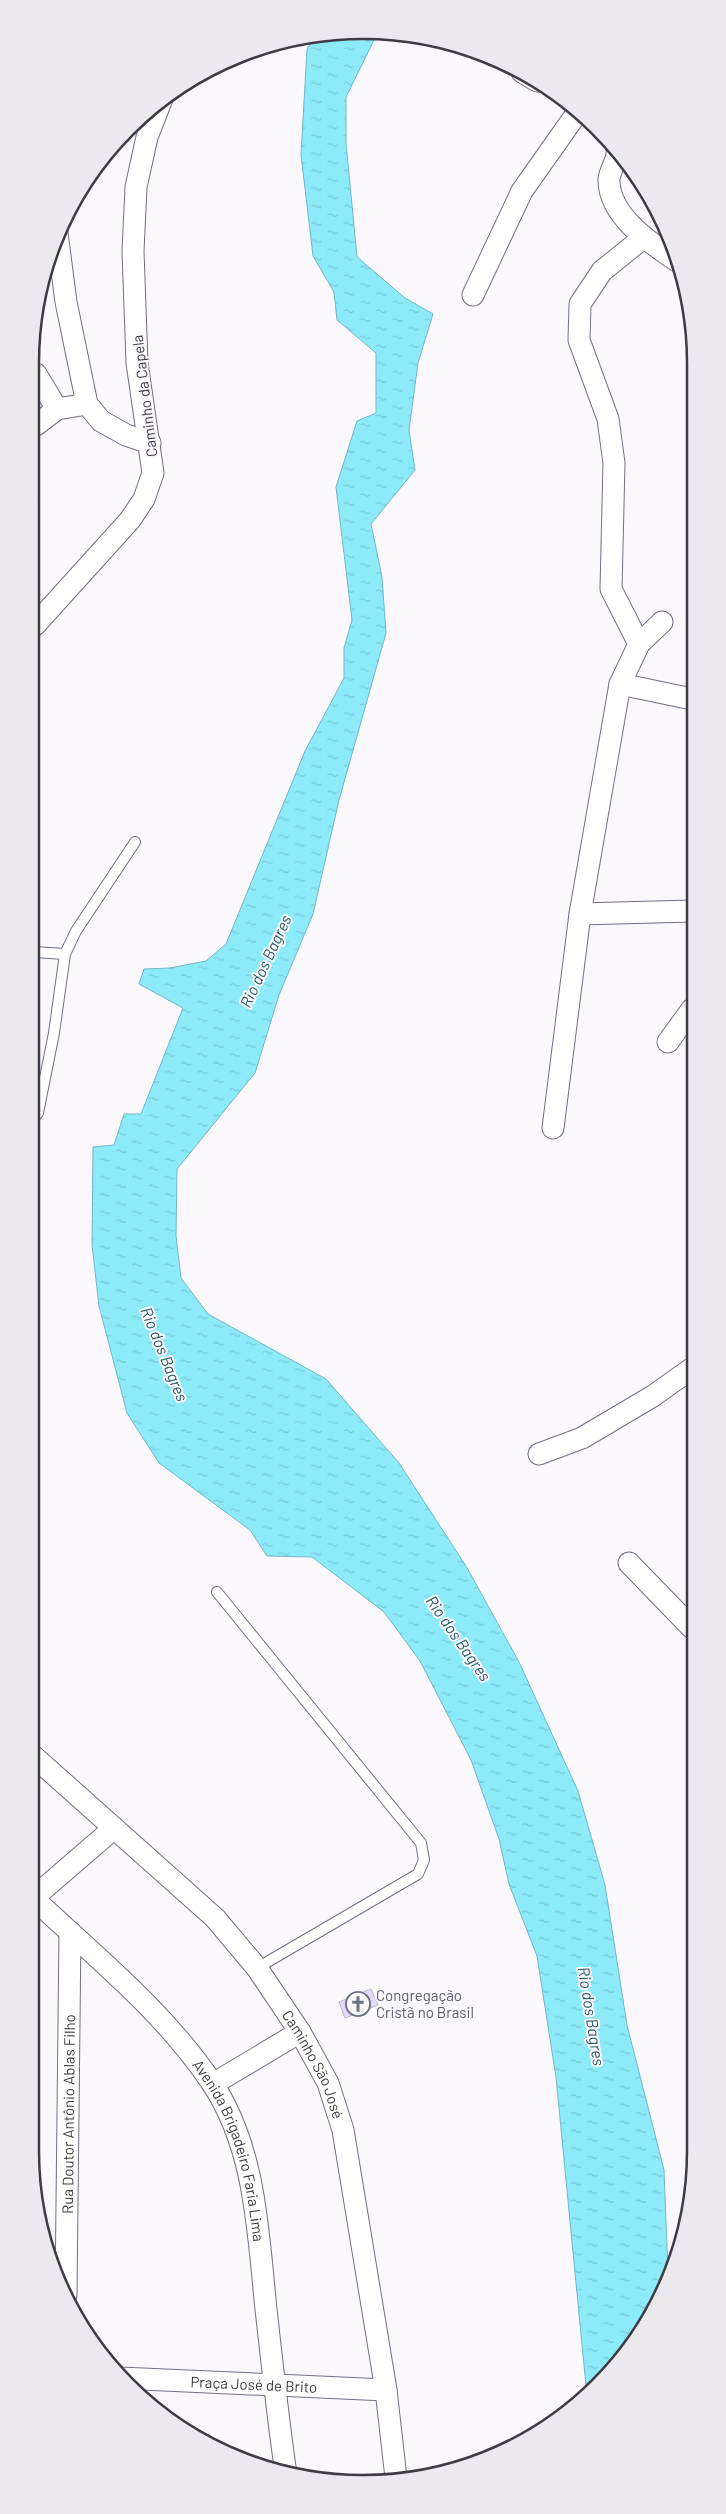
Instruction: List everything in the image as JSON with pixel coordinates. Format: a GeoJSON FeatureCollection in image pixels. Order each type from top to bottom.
{"type":"FeatureCollection","features":[{"type":"Feature","properties":{"kind":"street","name":"Caminho da Capela"},"geometry":{"type":"LineString","coordinates":[[39,622],[130,520],[144,498],[153,473],[137,363],[132,251],[136,186],[147,137],[156,113]]}},
{"type":"Feature","properties":{"kind":"street"},"geometry":{"type":"LineString","coordinates":[[474,295],[522,191],[574,117]]}},
{"type":"Feature","properties":{"kind":"street"},"geometry":{"type":"LineString","coordinates":[[614,159],[609,178],[611,200],[643,238],[669,255]]}},
{"type":"Feature","properties":{"kind":"street"},"geometry":{"type":"LineString","coordinates":[[639,644],[611,589],[614,464],[608,419],[579,340],[580,304],[602,271],[643,238]]}},
{"type":"Feature","properties":{"kind":"street"},"geometry":{"type":"LineString","coordinates":[[59,250],[66,302],[87,404],[101,421],[126,436],[150,443]]}},
{"type":"Feature","properties":{"kind":"street"},"geometry":{"type":"LineString","coordinates":[[39,379],[57,408]]}},
{"type":"Feature","properties":{"kind":"street"},"geometry":{"type":"LineString","coordinates":[[39,423],[57,408],[87,404]]}},
{"type":"Feature","properties":{"kind":"street"},"geometry":{"type":"LineString","coordinates":[[553,1128],[580,914],[620,684],[639,644],[662,622]]}},
{"type":"Feature","properties":{"kind":"street"},"geometry":{"type":"LineString","coordinates":[[620,684],[687,699]]}},
{"type":"Feature","properties":{"kind":"street"},"geometry":{"type":"LineString","coordinates":[[580,914],[687,911]]}},
{"type":"Feature","properties":{"kind":"street"},"geometry":{"type":"LineString","coordinates":[[668,1042],[687,1016]]}},
{"type":"Feature","properties":{"kind":"street"},"geometry":{"type":"LineString","coordinates":[[539,1454],[582,1438],[653,1396],[687,1371]]}},
{"type":"Feature","properties":{"kind":"street"},"geometry":{"type":"LineString","coordinates":[[629,1563],[687,1622]]}},
{"type":"Feature","properties":{"kind":"street","name":"Caminho São José"},"geometry":{"type":"LineString","coordinates":[[39,1761],[215,1918],[257,1968],[300,2032],[328,2083],[343,2130],[386,2390],[395,2473]]}},
{"type":"Feature","properties":{"kind":"street"},"geometry":{"type":"LineString","coordinates":[[39,1898],[113,1829]]}},
{"type":"Feature","properties":{"kind":"street","name":"Avenida Brigadeiro Faria Lima"},"geometry":{"type":"LineString","coordinates":[[39,1908],[54,1918],[133,1989],[175,2035],[213,2084],[236,2129],[253,2191],[285,2465]]}},
{"type":"Feature","properties":{"kind":"street","name":"Rua Doutor Antônio Ablas Filho"},"geometry":{"type":"LineString","coordinates":[[66,2282],[70,1932]]}},
{"type":"Feature","properties":{"kind":"street"},"geometry":{"type":"LineString","coordinates":[[213,2084],[300,2032]]}},
{"type":"Feature","properties":{"kind":"street","name":"Praça José de Brito"},"geometry":{"type":"LineString","coordinates":[[132,2378],[386,2390]]}},
{"type":"Feature","properties":{"kind":"lane"},"geometry":{"type":"LineString","coordinates":[[39,1108],[54,1033],[65,954],[80,926],[135,842]]}},
{"type":"Feature","properties":{"kind":"lane"},"geometry":{"type":"LineString","coordinates":[[39,952],[65,954]]}},
{"type":"Feature","properties":{"kind":"lane"},"geometry":{"type":"LineString","coordinates":[[217,1592],[421,1843],[424,1860],[418,1874],[257,1968]]}},
{"type":"Feature","properties":{"kind":"water","name":"Rio dos Bagres"},"geometry":{"type":"Polygon","coordinates":[[[342,39],[375,39],[346,97],[346,143],[357,257],[405,298],[433,314],[418,363],[409,430],[415,470],[371,524],[382,577],[386,633],[339,800],[313,914],[279,995],[255,1073],[177,1169],[176,1236],[181,1278],[208,1314],[326,1379],[399,1463],[466,1566],[519,1662],[578,1791],[605,1885],[627,2025],[664,2170],[668,2262],[654,2294],[633,2331],[607,2365],[586,2386],[556,2077],[537,1956],[509,1884],[499,1839],[471,1760],[420,1661],[384,1612],[312,1557],[267,1556],[250,1530],[159,1463],[127,1413],[99,1306],[92,1245],[93,1147],[114,1145],[124,1114],[141,1114],[183,1008],[139,984],[144,969],[170,968],[206,961],[226,944],[305,751],[344,678],[344,648],[352,620],[336,487],[357,421],[376,413],[376,353],[337,320],[334,292],[313,256],[301,155],[307,49],[311,43],[342,39]]]}},
{"type":"Feature","properties":{"kind":"building","name":"Congregação Cristã no Brasil"},"geometry":{"type":"Polygon","coordinates":[[[371,1989],[378,2005],[345,2018],[339,2002],[371,1989]]]}},
{"type":"Feature","properties":{"kind":"place","name":"Congregação Cristã no Brasil"},"geometry":{"type":"Point","coordinates":[358,2004]}}]}
